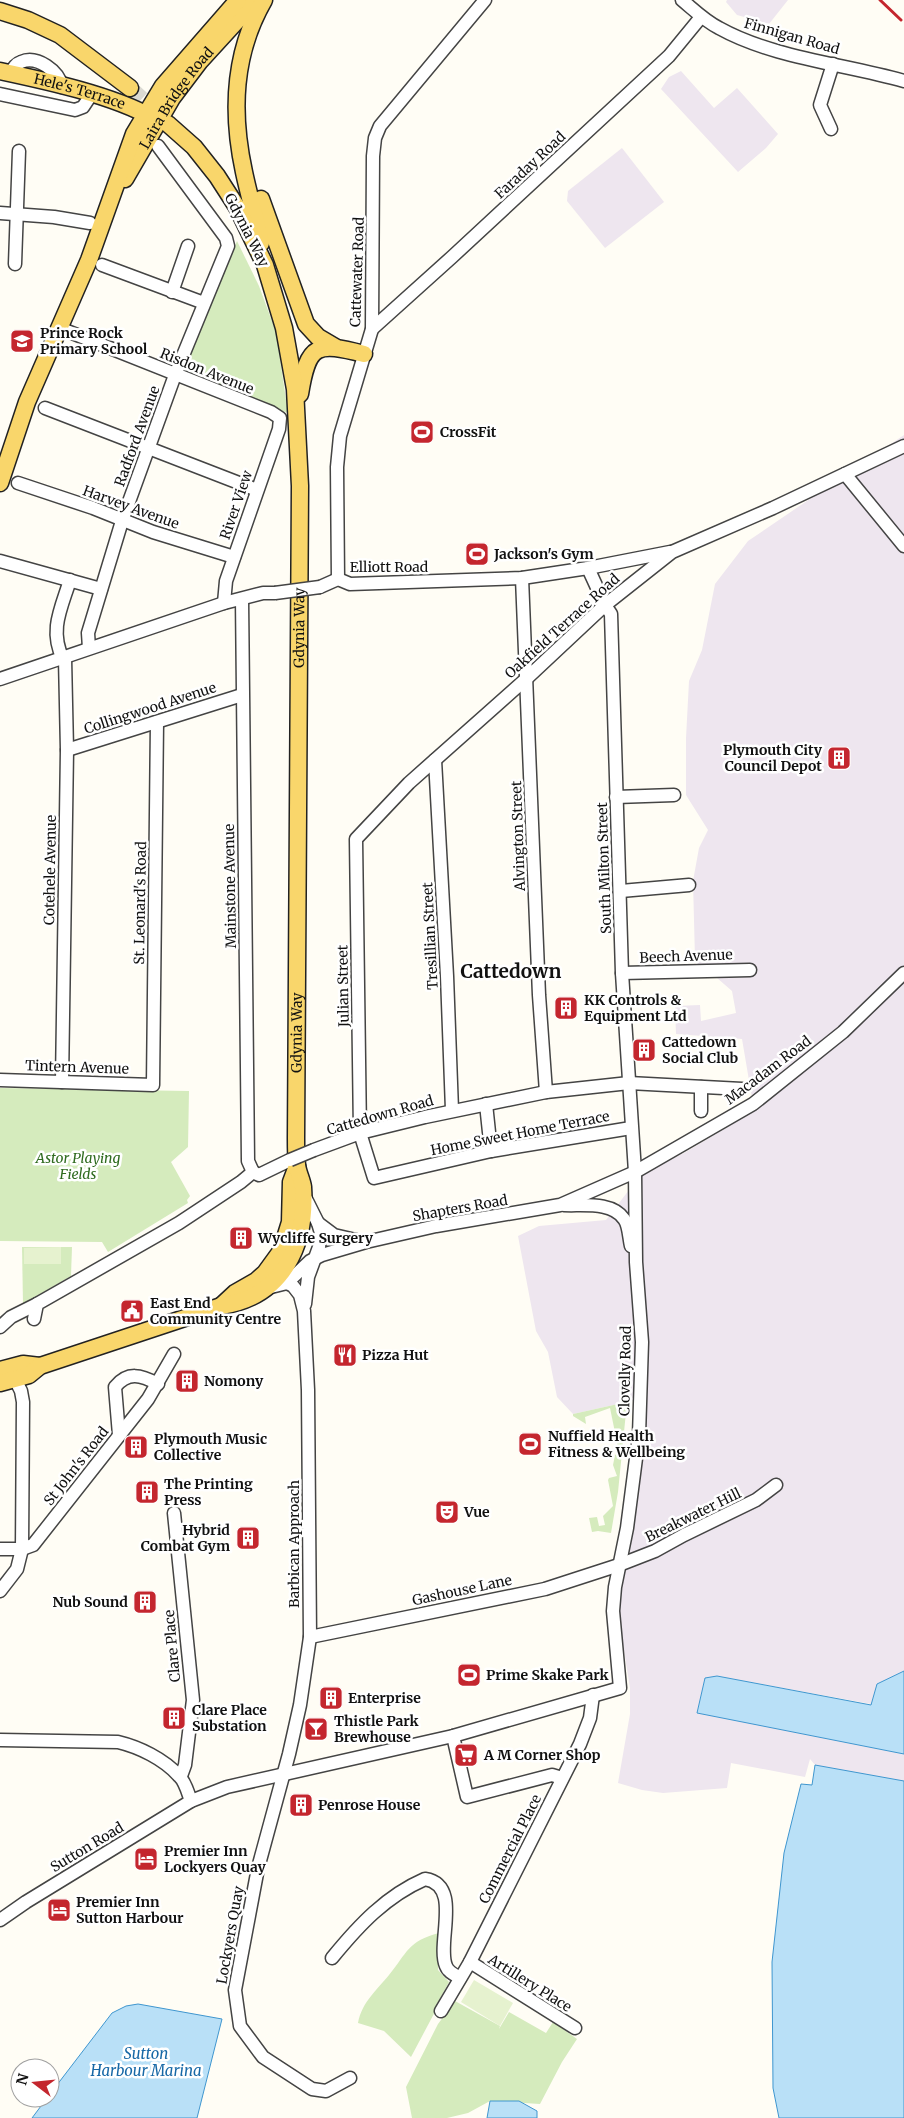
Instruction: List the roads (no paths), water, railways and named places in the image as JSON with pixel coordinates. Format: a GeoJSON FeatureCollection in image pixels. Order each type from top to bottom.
{"type":"FeatureCollection","features":[{"type":"Feature","properties":{"kind":"main road","name":"Laira Bridge Road"},"geometry":{"type":"LineString","coordinates":[[157,119],[178,67],[238,0]]}},
{"type":"Feature","properties":{"kind":"main road","name":"Laira Bridge Road"},"geometry":{"type":"LineString","coordinates":[[0,483],[27,402],[76,290],[129,146],[157,119],[200,61],[256,0]]}},
{"type":"Feature","properties":{"kind":"main road"},"geometry":{"type":"LineString","coordinates":[[264,0],[252,23],[241,57],[236,93],[238,139],[265,265]]}},
{"type":"Feature","properties":{"kind":"main road"},"geometry":{"type":"LineString","coordinates":[[0,11],[28,20],[60,35],[130,88]]}},
{"type":"Feature","properties":{"kind":"main road","name":"Hele's Terrace"},"geometry":{"type":"LineString","coordinates":[[5,73],[91,95],[157,119]]}},
{"type":"Feature","properties":{"kind":"main road","name":"Gdynia Way"},"geometry":{"type":"LineString","coordinates":[[7,1381],[29,1375],[40,1366],[221,1306],[239,1304],[267,1288],[285,1269],[297,1245],[302,1226],[303,1185],[297,1166],[300,486],[295,390],[286,337],[265,265],[237,207],[217,176],[194,147],[157,119]]}},
{"type":"Feature","properties":{"kind":"main road"},"geometry":{"type":"LineString","coordinates":[[238,139],[306,324],[318,337],[335,347]]}},
{"type":"Feature","properties":{"kind":"main road"},"geometry":{"type":"LineString","coordinates":[[298,419],[300,392],[308,362],[316,350],[335,347],[364,354]]}},
{"type":"Feature","properties":{"kind":"main road","name":"Gdynia Way"},"geometry":{"type":"LineString","coordinates":[[221,1306],[235,1292],[256,1281],[265,1273],[281,1251],[290,1222],[291,1182],[297,1166]]}},
{"type":"Feature","properties":{"kind":"main road","name":"Gdynia Way"},"geometry":{"type":"LineString","coordinates":[[0,1370],[23,1364],[40,1366]]}},
{"type":"Feature","properties":{"kind":"street","name":"Cattewater Road"},"geometry":{"type":"LineString","coordinates":[[338,579],[337,467],[340,436],[372,329],[373,156],[375,138],[380,126],[485,0]]}},
{"type":"Feature","properties":{"kind":"street","name":"Finnigan Road"},"geometry":{"type":"LineString","coordinates":[[682,0],[701,17],[743,39],[782,52],[904,80]]}},
{"type":"Feature","properties":{"kind":"street","name":"Faraday Road"},"geometry":{"type":"LineString","coordinates":[[372,329],[452,258],[669,56],[701,17]]}},
{"type":"Feature","properties":{"kind":"street"},"geometry":{"type":"LineString","coordinates":[[831,129],[820,105],[833,64]]}},
{"type":"Feature","properties":{"kind":"street"},"geometry":{"type":"LineString","coordinates":[[0,94],[75,110],[83,107],[91,95]]}},
{"type":"Feature","properties":{"kind":"street","name":"Radford Avenue"},"geometry":{"type":"LineString","coordinates":[[89,648],[88,634],[122,521],[176,374],[228,246],[226,238],[158,146]]}},
{"type":"Feature","properties":{"kind":"street"},"geometry":{"type":"LineString","coordinates":[[16,264],[19,151]]}},
{"type":"Feature","properties":{"kind":"street"},"geometry":{"type":"LineString","coordinates":[[0,213],[54,217],[90,223]]}},
{"type":"Feature","properties":{"kind":"street"},"geometry":{"type":"LineString","coordinates":[[172,292],[188,246]]}},
{"type":"Feature","properties":{"kind":"street"},"geometry":{"type":"LineString","coordinates":[[102,265],[204,303]]}},
{"type":"Feature","properties":{"kind":"street","name":"Risdon Avenue"},"geometry":{"type":"LineString","coordinates":[[67,331],[271,412],[280,418]]}},
{"type":"Feature","properties":{"kind":"street"},"geometry":{"type":"LineString","coordinates":[[46,408],[257,490]]}},
{"type":"Feature","properties":{"kind":"street","name":"River View"},"geometry":{"type":"LineString","coordinates":[[224,603],[226,581],[279,429],[280,418]]}},
{"type":"Feature","properties":{"kind":"street","name":"Oakfield Terrace Road"},"geometry":{"type":"LineString","coordinates":[[356,839],[409,783],[526,679],[604,604],[672,552],[773,508],[904,446]]}},
{"type":"Feature","properties":{"kind":"street"},"geometry":{"type":"LineString","coordinates":[[845,474],[904,546]]}},
{"type":"Feature","properties":{"kind":"street","name":"Harvey Avenue"},"geometry":{"type":"LineString","coordinates":[[18,484],[93,508],[122,521],[234,557]]}},
{"type":"Feature","properties":{"kind":"street","name":"Elliott Road"},"geometry":{"type":"LineString","coordinates":[[0,679],[64,659],[89,648],[224,603],[263,593],[320,587],[338,579],[350,584],[522,578],[672,552]]}},
{"type":"Feature","properties":{"kind":"street"},"geometry":{"type":"LineString","coordinates":[[0,561],[102,589]]}},
{"type":"Feature","properties":{"kind":"street","name":"South Milton Street"},"geometry":{"type":"LineString","coordinates":[[588,568],[604,604],[611,614],[616,796],[621,891],[622,973],[635,1172]]}},
{"type":"Feature","properties":{"kind":"street","name":"Alvington Street"},"geometry":{"type":"LineString","coordinates":[[522,578],[539,995],[546,1092]]}},
{"type":"Feature","properties":{"kind":"street","name":"Cotehele Avenue"},"geometry":{"type":"LineString","coordinates":[[62,1082],[67,750],[64,659],[56,646],[55,626],[70,580]]}},
{"type":"Feature","properties":{"kind":"street","name":"Mainstone Avenue"},"geometry":{"type":"LineString","coordinates":[[242,599],[248,1161],[253,1172]]}},
{"type":"Feature","properties":{"kind":"street","name":"Collingwood Avenue"},"geometry":{"type":"LineString","coordinates":[[67,750],[242,695]]}},
{"type":"Feature","properties":{"kind":"street","name":"St. Leonard's Road"},"geometry":{"type":"LineString","coordinates":[[153,1085],[156,722]]}},
{"type":"Feature","properties":{"kind":"street","name":"Tresillian Street"},"geometry":{"type":"LineString","coordinates":[[435,760],[447,969],[452,1110]]}},
{"type":"Feature","properties":{"kind":"street"},"geometry":{"type":"LineString","coordinates":[[616,796],[674,795]]}},
{"type":"Feature","properties":{"kind":"street","name":"Julian Street"},"geometry":{"type":"LineString","coordinates":[[356,839],[360,1133]]}},
{"type":"Feature","properties":{"kind":"street"},"geometry":{"type":"LineString","coordinates":[[621,891],[689,885]]}},
{"type":"Feature","properties":{"kind":"street","name":"Beech Avenue"},"geometry":{"type":"LineString","coordinates":[[622,973],[750,970]]}},
{"type":"Feature","properties":{"kind":"street","name":"Macadam Road"},"geometry":{"type":"LineString","coordinates":[[635,1172],[753,1104],[843,1032],[904,973]]}},
{"type":"Feature","properties":{"kind":"street","name":"Tintern Avenue"},"geometry":{"type":"LineString","coordinates":[[0,1080],[153,1085]]}},
{"type":"Feature","properties":{"kind":"street","name":"Cattedown Road"},"geometry":{"type":"LineString","coordinates":[[0,1327],[11,1317],[179,1223],[253,1172],[259,1175],[278,1164],[360,1133],[452,1110],[546,1092],[629,1083],[742,1089]]}},
{"type":"Feature","properties":{"kind":"street"},"geometry":{"type":"LineString","coordinates":[[701,1087],[702,1110]]}},
{"type":"Feature","properties":{"kind":"street"},"geometry":{"type":"LineString","coordinates":[[486,1104],[490,1151]]}},
{"type":"Feature","properties":{"kind":"street","name":"Home Sweet Home Terrace"},"geometry":{"type":"LineString","coordinates":[[360,1133],[374,1178],[490,1151],[631,1128]]}},
{"type":"Feature","properties":{"kind":"street","name":"Shapters Road"},"geometry":{"type":"LineString","coordinates":[[287,1283],[310,1261],[366,1242],[436,1226],[560,1204],[635,1172]]}},
{"type":"Feature","properties":{"kind":"street","name":"Clovelly Road"},"geometry":{"type":"LineString","coordinates":[[620,1688],[613,1611],[619,1565],[627,1528],[639,1435],[642,1342],[636,1262],[635,1172]]}},
{"type":"Feature","properties":{"kind":"street","name":"Barbican Approach"},"geometry":{"type":"LineString","coordinates":[[285,1774],[300,1705],[310,1637],[308,1390],[304,1311],[308,1277],[316,1258],[320,1241],[318,1222],[303,1192]]}},
{"type":"Feature","properties":{"kind":"street","name":"Shapters Road"},"geometry":{"type":"LineString","coordinates":[[560,1204],[604,1207],[617,1212],[625,1219],[636,1262]]}},
{"type":"Feature","properties":{"kind":"street","name":"Shapters Road"},"geometry":{"type":"LineString","coordinates":[[318,1222],[334,1235],[366,1242]]}},
{"type":"Feature","properties":{"kind":"street"},"geometry":{"type":"LineString","coordinates":[[267,1288],[287,1283]]}},
{"type":"Feature","properties":{"kind":"street","name":"Barbican Approach"},"geometry":{"type":"LineString","coordinates":[[287,1283],[293,1286],[300,1295],[304,1311]]}},
{"type":"Feature","properties":{"kind":"street"},"geometry":{"type":"LineString","coordinates":[[34,1319],[37,1304]]}},
{"type":"Feature","properties":{"kind":"street","name":"St John's Road"},"geometry":{"type":"LineString","coordinates":[[22,1549],[33,1545],[119,1435],[158,1384],[174,1354]]}},
{"type":"Feature","properties":{"kind":"street"},"geometry":{"type":"LineString","coordinates":[[119,1435],[115,1387],[129,1375],[140,1376],[158,1384]]}},
{"type":"Feature","properties":{"kind":"street"},"geometry":{"type":"LineString","coordinates":[[0,1591],[17,1569],[22,1549],[23,1402],[21,1391],[7,1381]]}},
{"type":"Feature","properties":{"kind":"street","name":"Breakwater Hill"},"geometry":{"type":"LineString","coordinates":[[619,1565],[655,1552],[683,1535],[756,1500],[776,1485]]}},
{"type":"Feature","properties":{"kind":"street","name":"Clare Place"},"geometry":{"type":"LineString","coordinates":[[174,1512],[193,1700],[186,1765],[181,1776]]}},
{"type":"Feature","properties":{"kind":"street"},"geometry":{"type":"LineString","coordinates":[[0,1550],[22,1549]]}},
{"type":"Feature","properties":{"kind":"street","name":"Gashouse Lane"},"geometry":{"type":"LineString","coordinates":[[310,1637],[545,1588],[619,1565]]}},
{"type":"Feature","properties":{"kind":"street","name":"Sutton Road"},"geometry":{"type":"LineString","coordinates":[[0,1920],[26,1902],[191,1801],[227,1787],[453,1736],[620,1688]]}},
{"type":"Feature","properties":{"kind":"street","name":"Commercial Place"},"geometry":{"type":"LineString","coordinates":[[441,2011],[470,1962],[580,1744],[590,1718],[593,1695]]}},
{"type":"Feature","properties":{"kind":"street"},"geometry":{"type":"LineString","coordinates":[[453,1736],[467,1797],[552,1775],[562,1778]]}},
{"type":"Feature","properties":{"kind":"street"},"geometry":{"type":"LineString","coordinates":[[0,1740],[118,1742],[133,1745],[157,1758],[181,1776],[191,1801]]}},
{"type":"Feature","properties":{"kind":"street","name":"Lockyers Quay"},"geometry":{"type":"LineString","coordinates":[[285,1774],[258,1868],[240,1954],[235,1990],[240,2026],[263,2057],[312,2089],[326,2090],[350,2078]]}},
{"type":"Feature","properties":{"kind":"street"},"geometry":{"type":"LineString","coordinates":[[332,1958],[358,1926],[387,1901],[425,1879],[432,1880],[439,1886],[447,1907],[444,1932],[445,1963],[451,1973],[460,1978]]}},
{"type":"Feature","properties":{"kind":"street","name":"Artillery Place"},"geometry":{"type":"LineString","coordinates":[[470,1962],[575,2028]]}},
{"type":"Feature","properties":{"kind":"water"},"geometry":{"type":"Polygon","coordinates":[[[904,1671],[904,1754],[697,1713],[705,1678],[717,1676],[871,1705],[877,1684],[904,1671]]]}},
{"type":"Feature","properties":{"kind":"water"},"geometry":{"type":"Polygon","coordinates":[[[815,1765],[904,1781],[904,2118],[779,2118],[773,2088],[772,1962],[784,1853],[801,1784],[812,1785],[815,1765]]]}},
{"type":"Feature","properties":{"kind":"water","name":"Sutton Harbour Marina"},"geometry":{"type":"Polygon","coordinates":[[[138,2004],[222,2019],[197,2118],[32,2118],[40,2108],[60,2108],[60,2081],[112,2013],[126,2006],[138,2004]]]}},
{"type":"Feature","properties":{"kind":"water"},"geometry":{"type":"Polygon","coordinates":[[[490,2101],[519,2101],[537,2111],[537,2118],[487,2118],[490,2101]]]}},
{"type":"Feature","properties":{"kind":"tunnel"},"geometry":{"type":"LineString","coordinates":[[130,88],[160,116]]}},
{"type":"Feature","properties":{"kind":"railway"},"geometry":{"type":"LineString","coordinates":[[880,0],[901,20]]}},
{"type":"Feature","properties":{"kind":"place","name":"Prince Rock Primary School"},"geometry":{"type":"Point","coordinates":[22,341]}},
{"type":"Feature","properties":{"kind":"place","name":"CrossFit"},"geometry":{"type":"Point","coordinates":[422,432]}},
{"type":"Feature","properties":{"kind":"place","name":"Jackson's Gym"},"geometry":{"type":"Point","coordinates":[477,554]}},
{"type":"Feature","properties":{"kind":"place","name":"Plymouth City Council Depot"},"geometry":{"type":"Point","coordinates":[839,758]}},
{"type":"Feature","properties":{"kind":"place","name":"KK Controls & Equipment Ltd"},"geometry":{"type":"Point","coordinates":[566,1008]}},
{"type":"Feature","properties":{"kind":"place","name":"Cattedown Social Club"},"geometry":{"type":"Point","coordinates":[644,1050]}},
{"type":"Feature","properties":{"kind":"place","name":"Wycliffe Surgery"},"geometry":{"type":"Point","coordinates":[241,1238]}},
{"type":"Feature","properties":{"kind":"place","name":"East End Community Centre"},"geometry":{"type":"Point","coordinates":[132,1311]}},
{"type":"Feature","properties":{"kind":"place","name":"Pizza Hut"},"geometry":{"type":"Point","coordinates":[345,1355]}},
{"type":"Feature","properties":{"kind":"place","name":"Nomony"},"geometry":{"type":"Point","coordinates":[187,1381]}},
{"type":"Feature","properties":{"kind":"place","name":"Nuffield Health Fitness & Wellbeing"},"geometry":{"type":"Point","coordinates":[530,1444]}},
{"type":"Feature","properties":{"kind":"place","name":"Plymouth Music Collective"},"geometry":{"type":"Point","coordinates":[136,1447]}},
{"type":"Feature","properties":{"kind":"place","name":"The Printing Press"},"geometry":{"type":"Point","coordinates":[147,1492]}},
{"type":"Feature","properties":{"kind":"place","name":"Vue"},"geometry":{"type":"Point","coordinates":[447,1512]}},
{"type":"Feature","properties":{"kind":"place","name":"Hybrid Combat Gym"},"geometry":{"type":"Point","coordinates":[248,1538]}},
{"type":"Feature","properties":{"kind":"place","name":"Nub Sound"},"geometry":{"type":"Point","coordinates":[145,1602]}},
{"type":"Feature","properties":{"kind":"place","name":"Prime Skake Park"},"geometry":{"type":"Point","coordinates":[469,1675]}},
{"type":"Feature","properties":{"kind":"place","name":"Enterprise"},"geometry":{"type":"Point","coordinates":[331,1698]}},
{"type":"Feature","properties":{"kind":"place","name":"Clare Place Substation"},"geometry":{"type":"Point","coordinates":[174,1718]}},
{"type":"Feature","properties":{"kind":"place","name":"Thistle Park Brewhouse"},"geometry":{"type":"Point","coordinates":[316,1729]}},
{"type":"Feature","properties":{"kind":"place","name":"A M Corner Shop"},"geometry":{"type":"Point","coordinates":[466,1755]}},
{"type":"Feature","properties":{"kind":"place","name":"Penrose House"},"geometry":{"type":"Point","coordinates":[301,1805]}},
{"type":"Feature","properties":{"kind":"place","name":"Premier Inn Lockyers Quay"},"geometry":{"type":"Point","coordinates":[146,1859]}},
{"type":"Feature","properties":{"kind":"place","name":"Premier Inn Sutton Harbour"},"geometry":{"type":"Point","coordinates":[59,1910]}},
{"type":"Feature","properties":{"kind":"district","name":"Cattedown"},"geometry":{"type":"Point","coordinates":[511,971]}},
{"type":"Feature","properties":{"kind":"park label","name":"Astor Playing Fields"},"geometry":{"type":"Point","coordinates":[78,1166]}}]}
